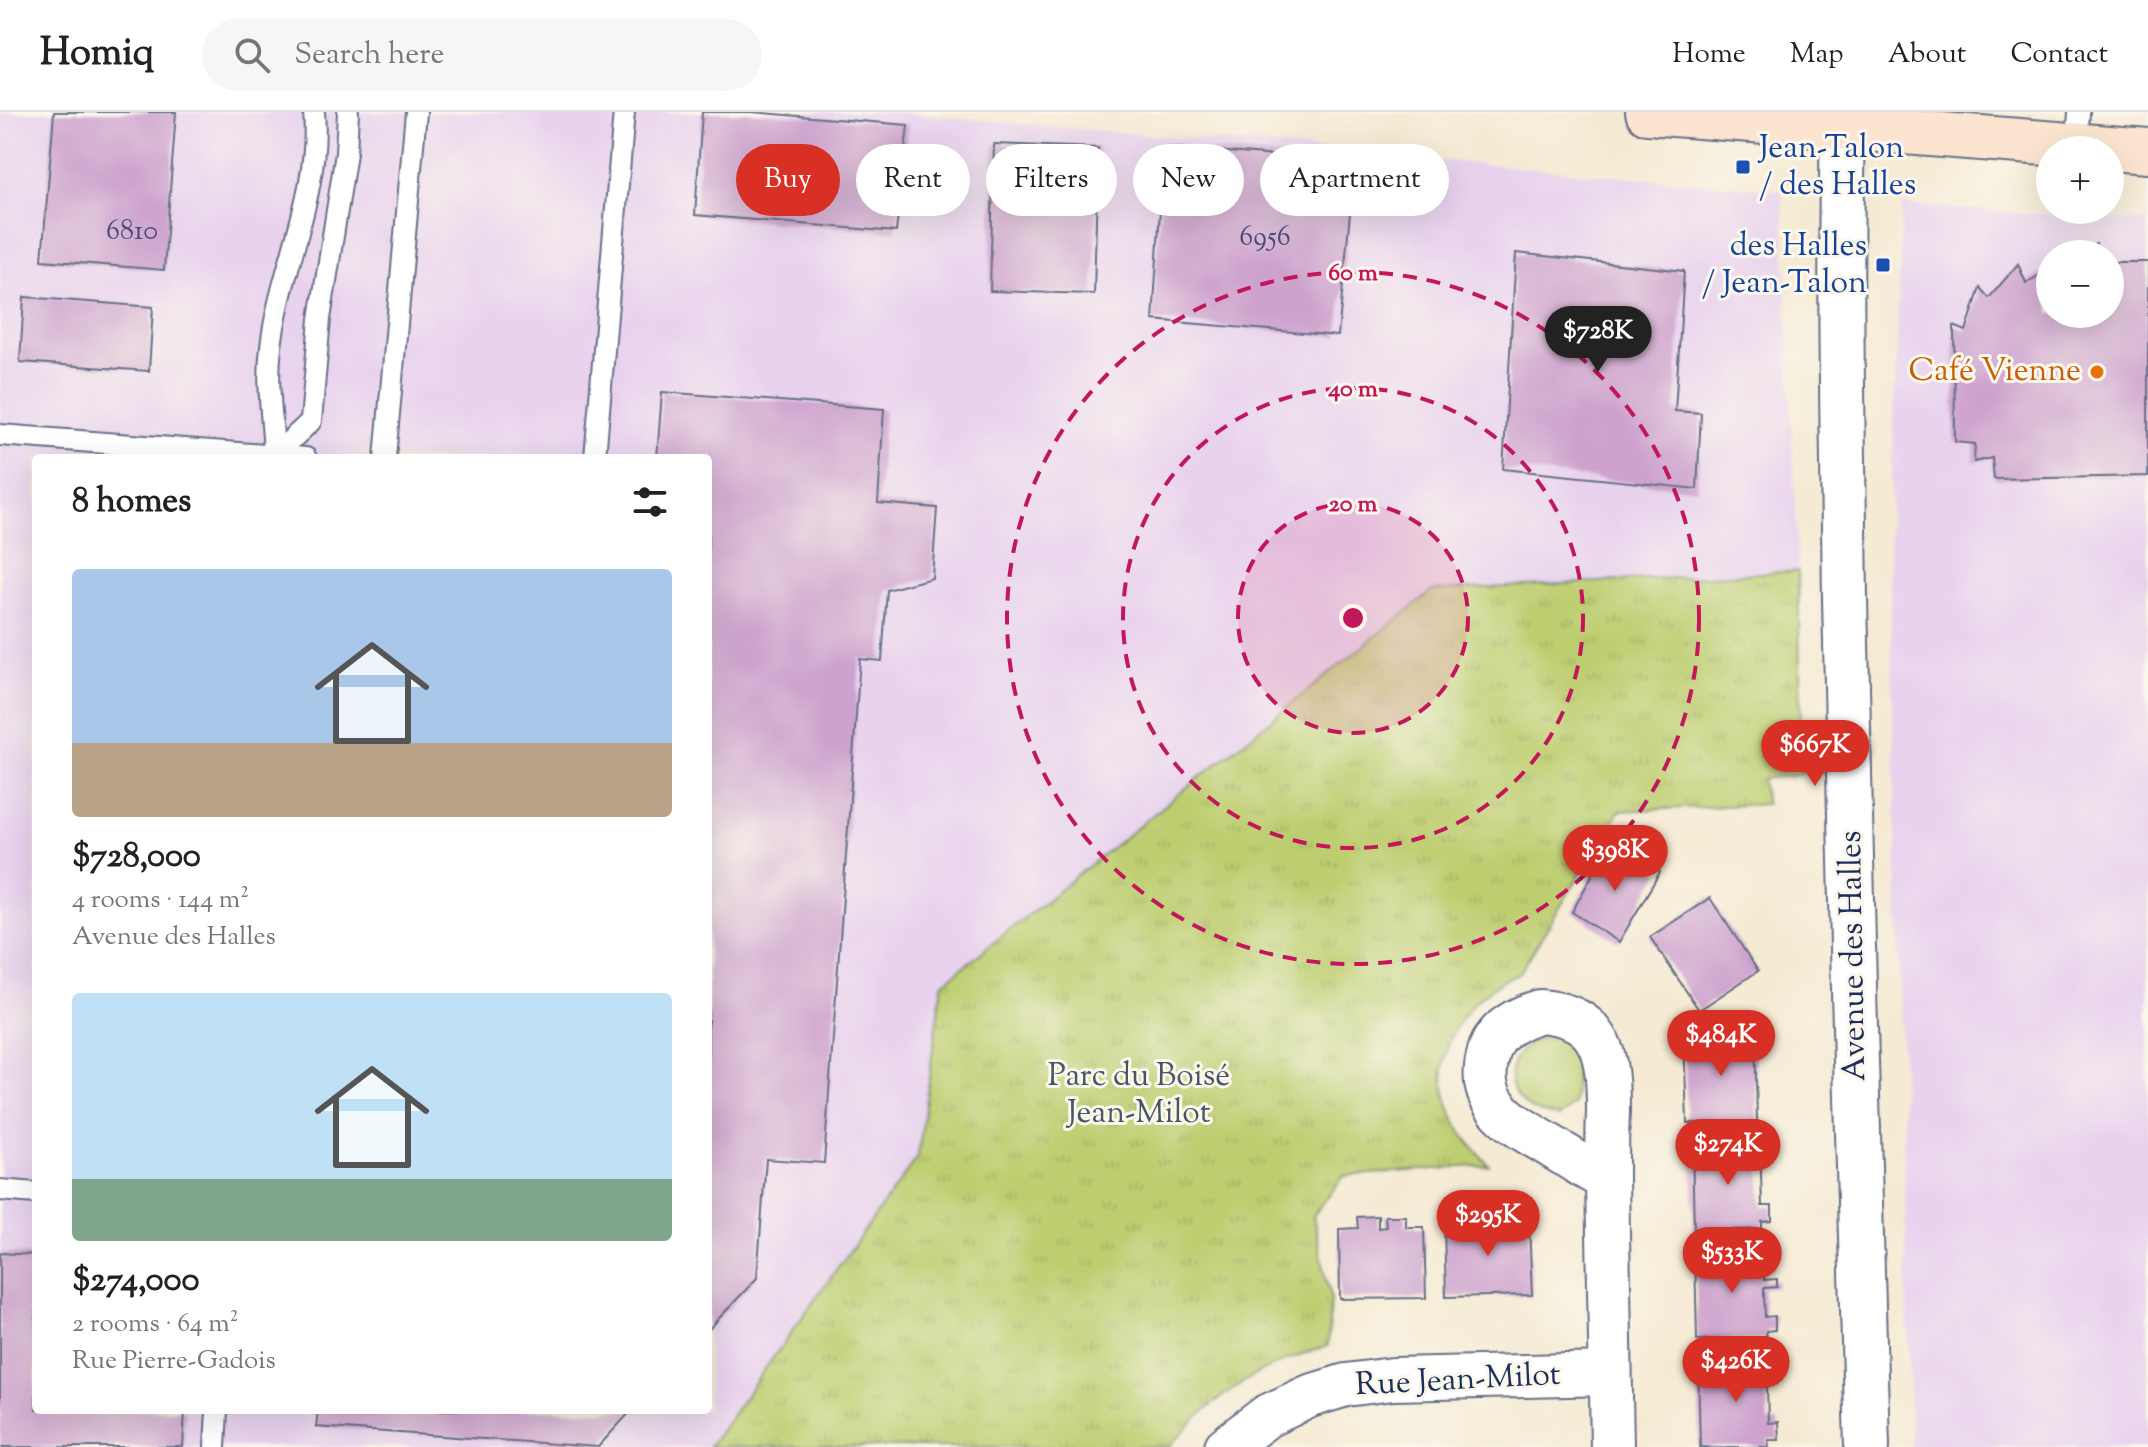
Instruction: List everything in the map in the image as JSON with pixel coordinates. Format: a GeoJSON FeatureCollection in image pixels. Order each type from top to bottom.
{"type":"FeatureCollection","features":[{"type":"Feature","properties":{"kind":"main road"},"geometry":{"type":"LineString","coordinates":[[1648,112],[1843,129],[2078,129],[2148,151]]}},
{"type":"Feature","properties":{"kind":"street","name":"Avenue des Halles"},"geometry":{"type":"LineString","coordinates":[[1843,129],[1841,349],[1846,670],[1867,1447]]}},
{"type":"Feature","properties":{"kind":"street"},"geometry":{"type":"LineString","coordinates":[[1607,1180],[1612,1447]]}},
{"type":"Feature","properties":{"kind":"street","name":"Rue Jean-Milot"},"geometry":{"type":"LineString","coordinates":[[1226,1447],[1267,1416],[1310,1396],[1346,1385],[1393,1379],[1610,1374]]}},
{"type":"Feature","properties":{"kind":"lane"},"geometry":{"type":"LineString","coordinates":[[274,454],[267,391],[271,347],[279,303],[306,211],[316,133],[314,112]]}},
{"type":"Feature","properties":{"kind":"lane"},"geometry":{"type":"LineString","coordinates":[[277,454],[311,421],[320,319],[346,153],[348,112]]}},
{"type":"Feature","properties":{"kind":"lane"},"geometry":{"type":"LineString","coordinates":[[385,454],[416,112]]}},
{"type":"Feature","properties":{"kind":"lane"},"geometry":{"type":"LineString","coordinates":[[595,454],[624,112]]}},
{"type":"Feature","properties":{"kind":"lane"},"geometry":{"type":"LineString","coordinates":[[0,435],[237,454]]}},
{"type":"Feature","properties":{"kind":"lane"},"geometry":{"type":"LineString","coordinates":[[0,1190],[32,1193]]}},
{"type":"Feature","properties":{"kind":"lane"},"geometry":{"type":"LineString","coordinates":[[215,1447],[217,1414]]}},
{"type":"Feature","properties":{"kind":"shaded area"},"geometry":{"type":"Polygon","coordinates":[[[0,112],[886,112],[1260,145],[1260,216],[1449,216],[1449,161],[1782,190],[1798,571],[1432,592],[942,984],[918,1156],[709,1447],[0,1447],[0,112]]]}},
{"type":"Feature","properties":{"kind":"shaded area"},"geometry":{"type":"Polygon","coordinates":[[[1902,205],[2036,214],[2036,224],[2148,221],[2148,1447],[1911,1447],[1889,547],[1902,205]]]}},
{"type":"Feature","properties":{"kind":"green space","name":"Parc du Boisé Jean-Milot"},"geometry":{"type":"Polygon","coordinates":[[[1798,571],[1802,774],[1761,779],[1766,804],[1619,811],[1519,974],[1483,995],[1468,1010],[1448,1046],[1444,1088],[1450,1109],[1462,1132],[1489,1165],[1344,1176],[1313,1216],[1330,1296],[1328,1346],[1281,1362],[1241,1384],[1204,1412],[1169,1447],[709,1447],[918,1156],[942,984],[1432,591],[1798,571]]]}},
{"type":"Feature","properties":{"kind":"green space"},"geometry":{"type":"Polygon","coordinates":[[[1553,1037],[1569,1050],[1576,1074],[1575,1104],[1559,1117],[1529,1107],[1512,1086],[1511,1074],[1513,1063],[1527,1046],[1553,1037]]]}},
{"type":"Feature","properties":{"kind":"building"},"geometry":{"type":"Polygon","coordinates":[[[54,112],[176,112],[164,270],[42,260],[54,112]]]}},
{"type":"Feature","properties":{"kind":"building"},"geometry":{"type":"Polygon","coordinates":[[[702,112],[751,112],[908,125],[906,144],[856,144],[856,216],[898,216],[896,232],[695,215],[702,112]]]}},
{"type":"Feature","properties":{"kind":"building"},"geometry":{"type":"Polygon","coordinates":[[[1244,153],[1260,155],[1260,216],[1350,216],[1338,336],[1153,320],[1160,216],[1244,216],[1244,153]]]}},
{"type":"Feature","properties":{"kind":"building"},"geometry":{"type":"Polygon","coordinates":[[[992,216],[1096,216],[1094,294],[990,291],[992,216]]]}},
{"type":"Feature","properties":{"kind":"building"},"geometry":{"type":"Polygon","coordinates":[[[1516,253],[1684,271],[1675,411],[1701,413],[1697,489],[1503,469],[1516,253]]]}},
{"type":"Feature","properties":{"kind":"building"},"geometry":{"type":"Polygon","coordinates":[[[2124,262],[2148,262],[2148,476],[1994,479],[1992,458],[1974,462],[1975,444],[1955,442],[1954,326],[1966,331],[1980,288],[1989,298],[2018,264],[2026,283],[2036,277],[2036,328],[2124,328],[2124,262]]]}},
{"type":"Feature","properties":{"kind":"building"},"geometry":{"type":"Polygon","coordinates":[[[24,297],[153,307],[149,371],[20,362],[24,297]]]}},
{"type":"Feature","properties":{"kind":"building"},"geometry":{"type":"Polygon","coordinates":[[[662,392],[884,409],[878,503],[937,508],[932,578],[887,590],[882,661],[860,659],[824,1163],[766,1159],[757,1278],[712,1326],[712,454],[657,454],[662,392]]]}},
{"type":"Feature","properties":{"kind":"building"},"geometry":{"type":"Polygon","coordinates":[[[1612,845],[1660,872],[1619,942],[1572,912],[1612,845]]]}},
{"type":"Feature","properties":{"kind":"building"},"geometry":{"type":"Polygon","coordinates":[[[1710,898],[1758,971],[1699,1010],[1650,937],[1710,898]]]}},
{"type":"Feature","properties":{"kind":"building"},"geometry":{"type":"Polygon","coordinates":[[[1755,1034],[1757,1122],[1687,1123],[1684,1035],[1755,1034]]]}},
{"type":"Feature","properties":{"kind":"building"},"geometry":{"type":"Polygon","coordinates":[[[1760,1142],[1762,1206],[1772,1206],[1772,1221],[1762,1222],[1762,1229],[1694,1231],[1692,1144],[1760,1142]]]}},
{"type":"Feature","properties":{"kind":"building"},"geometry":{"type":"Polygon","coordinates":[[[1510,1211],[1511,1224],[1529,1223],[1532,1295],[1446,1297],[1444,1225],[1490,1224],[1489,1213],[1510,1211]]]}},
{"type":"Feature","properties":{"kind":"building"},"geometry":{"type":"Polygon","coordinates":[[[1378,1216],[1378,1228],[1386,1227],[1385,1216],[1406,1216],[1406,1227],[1424,1227],[1426,1298],[1340,1299],[1339,1229],[1358,1228],[1357,1217],[1378,1216]]]}},
{"type":"Feature","properties":{"kind":"building"},"geometry":{"type":"Polygon","coordinates":[[[1764,1251],[1764,1258],[1773,1257],[1774,1269],[1764,1269],[1764,1280],[1777,1279],[1777,1287],[1764,1288],[1765,1317],[1775,1316],[1775,1330],[1766,1331],[1766,1338],[1697,1340],[1695,1252],[1764,1251]]]}},
{"type":"Feature","properties":{"kind":"building"},"geometry":{"type":"Polygon","coordinates":[[[0,1253],[32,1255],[32,1414],[185,1414],[183,1447],[0,1447],[0,1253]]]}},
{"type":"Feature","properties":{"kind":"building"},"geometry":{"type":"Polygon","coordinates":[[[1766,1359],[1766,1367],[1777,1366],[1777,1384],[1767,1384],[1768,1423],[1778,1422],[1779,1440],[1768,1440],[1769,1447],[1700,1447],[1698,1361],[1766,1359]]]}},
{"type":"Feature","properties":{"kind":"building"},"geometry":{"type":"Polygon","coordinates":[[[318,1414],[628,1414],[598,1447],[316,1427],[318,1414]]]}},
{"type":"Feature","properties":{"kind":"place","name":"Jean-Talon / des Halles"},"geometry":{"type":"Point","coordinates":[1743,167]}},
{"type":"Feature","properties":{"kind":"place","name":"des Halles / Jean-Talon"},"geometry":{"type":"Point","coordinates":[1883,265]}},
{"type":"Feature","properties":{"kind":"place","name":"Café Vienne"},"geometry":{"type":"Point","coordinates":[2097,372]}}]}
